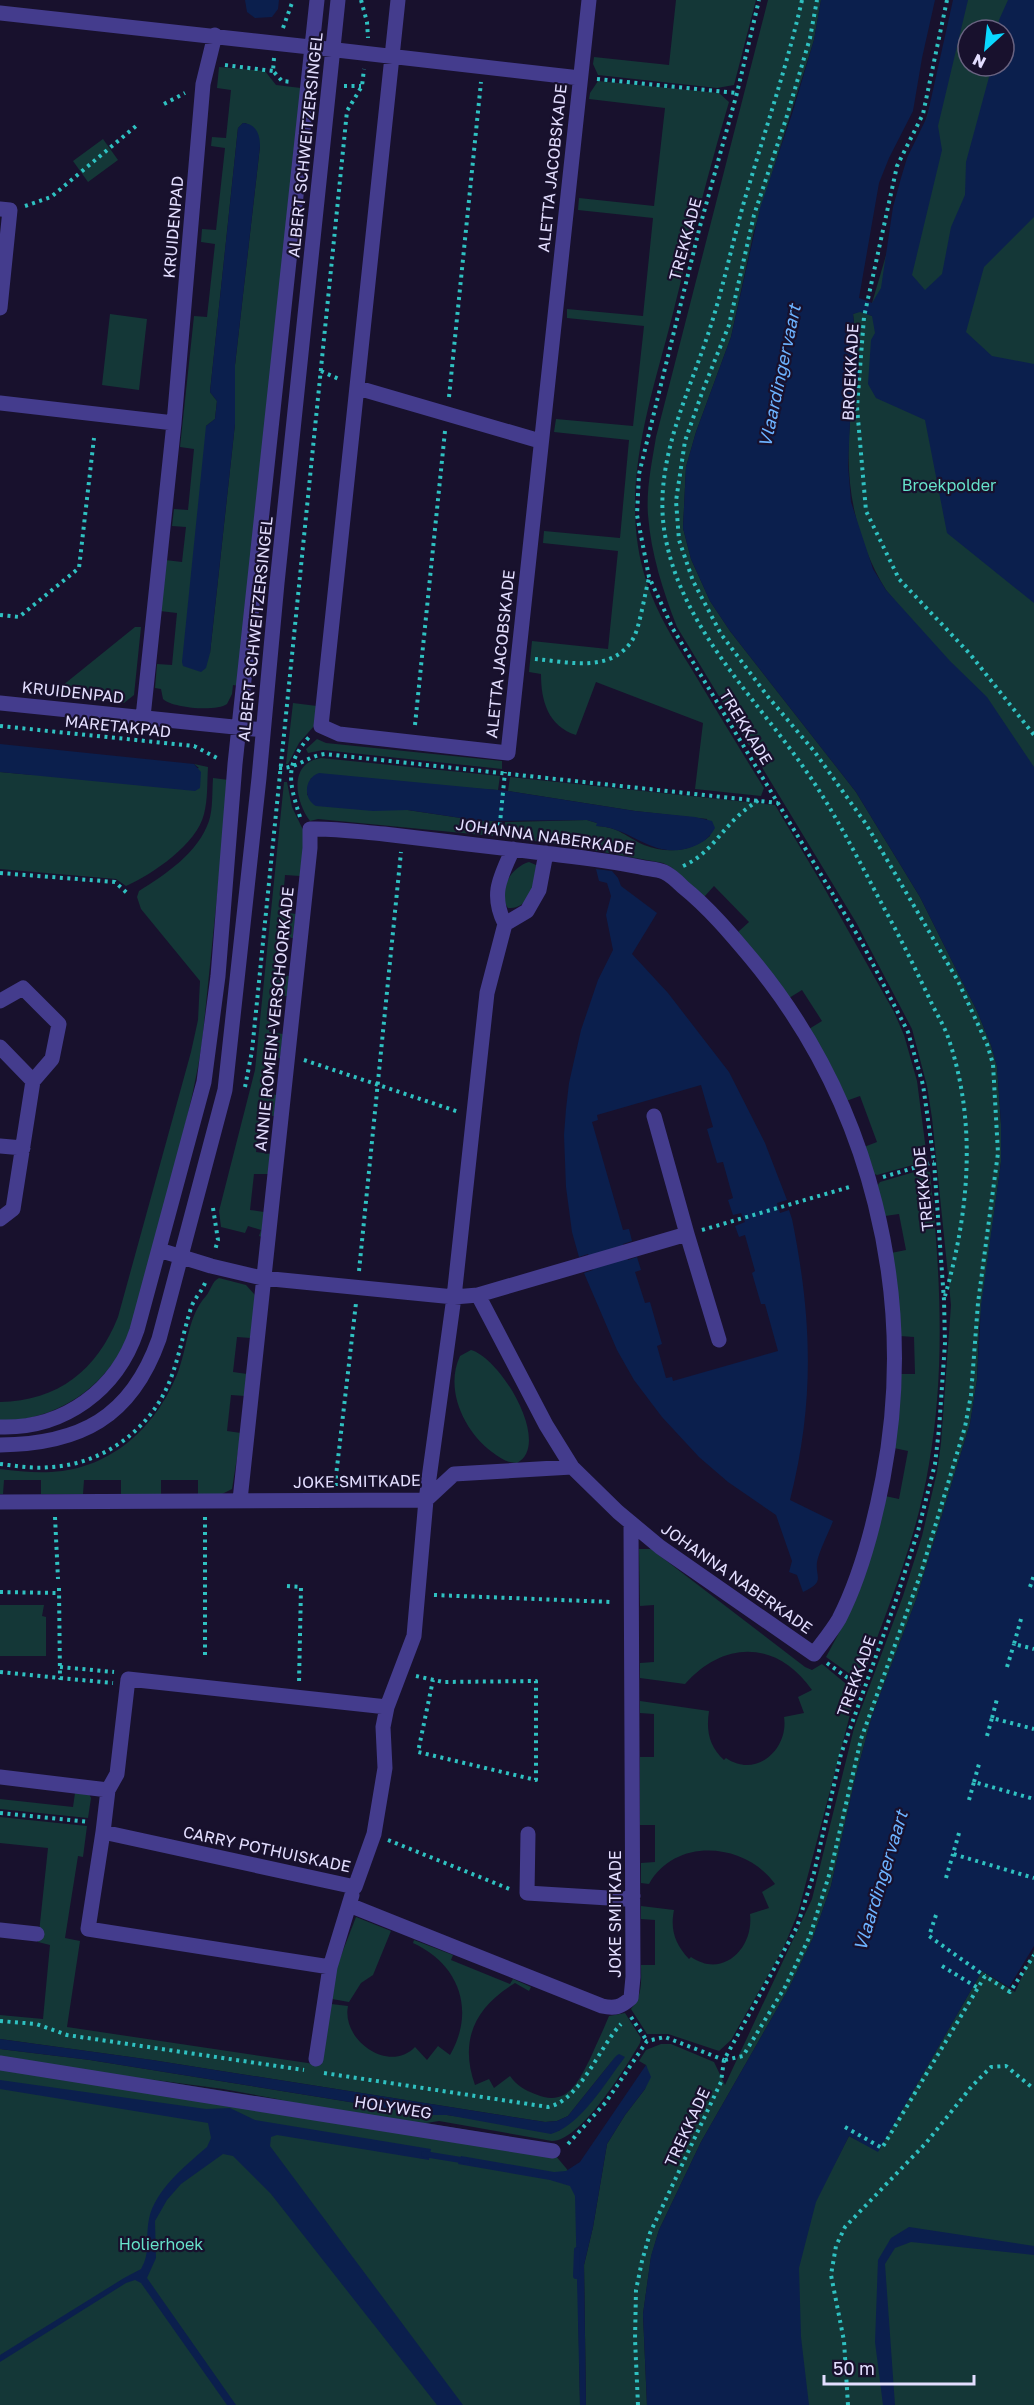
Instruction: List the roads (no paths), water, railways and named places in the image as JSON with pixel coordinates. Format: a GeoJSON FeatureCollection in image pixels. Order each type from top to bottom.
{"type":"FeatureCollection","features":[{"type":"Feature","properties":{"kind":"street","name":"ALBERT SCHWEITZERSINGEL"},"geometry":{"type":"LineString","coordinates":[[0,1427],[36,1425],[55,1419],[76,1408],[107,1383],[131,1347],[204,1082],[218,976],[239,728],[317,0]]}},
{"type":"Feature","properties":{"kind":"street","name":"ALBERT SCHWEITZERSINGEL"},"geometry":{"type":"LineString","coordinates":[[0,1445],[33,1444],[68,1437],[90,1427],[127,1398],[144,1374],[152,1357],[182,1257],[225,1090],[241,956],[338,0]]}},
{"type":"Feature","properties":{"kind":"street"},"geometry":{"type":"LineString","coordinates":[[398,0],[358,388],[540,441]]}},
{"type":"Feature","properties":{"kind":"street","name":"ALETTA JACOBSKADE"},"geometry":{"type":"LineString","coordinates":[[358,388],[321,726],[339,734],[508,753],[589,0]]}},
{"type":"Feature","properties":{"kind":"street"},"geometry":{"type":"LineString","coordinates":[[9,9],[312,48]]}},
{"type":"Feature","properties":{"kind":"street","name":"KRUIDENPAD"},"geometry":{"type":"LineString","coordinates":[[143,717],[174,423],[203,84],[215,35]]}},
{"type":"Feature","properties":{"kind":"street","name":"ALETTA JACOBSKADE"},"geometry":{"type":"LineString","coordinates":[[312,48],[580,78]]}},
{"type":"Feature","properties":{"kind":"street"},"geometry":{"type":"LineString","coordinates":[[0,308],[5,209]]}},
{"type":"Feature","properties":{"kind":"street"},"geometry":{"type":"LineString","coordinates":[[0,403],[174,423]]}},
{"type":"Feature","properties":{"kind":"street","name":"KRUIDENPAD"},"geometry":{"type":"LineString","coordinates":[[0,703],[263,730]]}},
{"type":"Feature","properties":{"kind":"street","name":"JOHANNA NABERKADE"},"geometry":{"type":"LineString","coordinates":[[310,829],[403,836],[546,854],[598,858],[666,873],[698,899],[727,929],[784,1000],[820,1058],[841,1101],[859,1147],[870,1180],[883,1236],[892,1291],[895,1383],[888,1449],[875,1515],[856,1577],[838,1620],[814,1654],[700,1577],[631,1524],[572,1467],[546,1425],[478,1295]]}},
{"type":"Feature","properties":{"kind":"street","name":"ANNIE ROMEIN-VERSCHOORKADE"},"geometry":{"type":"LineString","coordinates":[[240,1500],[262,1278],[290,1055],[310,829]]}},
{"type":"Feature","properties":{"kind":"street"},"geometry":{"type":"LineString","coordinates":[[426,1500],[454,1297],[487,993],[505,924],[498,909],[497,886],[513,849]]}},
{"type":"Feature","properties":{"kind":"street"},"geometry":{"type":"LineString","coordinates":[[505,924],[527,911],[539,890],[546,854]]}},
{"type":"Feature","properties":{"kind":"street"},"geometry":{"type":"LineString","coordinates":[[0,1001],[23,988],[59,1024],[52,1059],[33,1081],[13,1209],[0,1219]]}},
{"type":"Feature","properties":{"kind":"street"},"geometry":{"type":"LineString","coordinates":[[0,1047],[33,1081]]}},
{"type":"Feature","properties":{"kind":"street"},"geometry":{"type":"LineString","coordinates":[[654,1116],[719,1340]]}},
{"type":"Feature","properties":{"kind":"street"},"geometry":{"type":"LineString","coordinates":[[0,1146],[23,1148]]}},
{"type":"Feature","properties":{"kind":"street"},"geometry":{"type":"LineString","coordinates":[[159,1250],[221,1269],[262,1278],[454,1297],[478,1295],[687,1234]]}},
{"type":"Feature","properties":{"kind":"street","name":"JOKE SMITKADE"},"geometry":{"type":"LineString","coordinates":[[0,1502],[426,1500],[454,1474],[572,1467]]}},
{"type":"Feature","properties":{"kind":"street","name":"CARRY POTHUISKADE"},"geometry":{"type":"LineString","coordinates":[[103,1828],[355,1887],[374,1834],[385,1768],[383,1727],[387,1707],[414,1636],[426,1500]]}},
{"type":"Feature","properties":{"kind":"street","name":"JOKE SMITKADE"},"geometry":{"type":"LineString","coordinates":[[349,1905],[602,2006],[612,2008],[623,2006],[631,1998],[633,1991],[633,1896],[631,1524]]}},
{"type":"Feature","properties":{"kind":"street"},"geometry":{"type":"LineString","coordinates":[[330,1966],[88,1929],[108,1790],[117,1774],[120,1681],[387,1707]]}},
{"type":"Feature","properties":{"kind":"street"},"geometry":{"type":"LineString","coordinates":[[0,1777],[108,1790]]}},
{"type":"Feature","properties":{"kind":"street"},"geometry":{"type":"LineString","coordinates":[[528,1834],[527,1893],[625,1899],[633,1896]]}},
{"type":"Feature","properties":{"kind":"street"},"geometry":{"type":"LineString","coordinates":[[316,2059],[330,1966],[355,1887]]}},
{"type":"Feature","properties":{"kind":"street"},"geometry":{"type":"LineString","coordinates":[[0,1930],[37,1934]]}},
{"type":"Feature","properties":{"kind":"street","name":"HOLYWEG"},"geometry":{"type":"LineString","coordinates":[[0,2063],[553,2151]]}},
{"type":"Feature","properties":{"kind":"water"},"geometry":{"type":"Polygon","coordinates":[[[245,0],[279,0],[278,9],[272,17],[255,18],[247,12],[245,0]]]}},
{"type":"Feature","properties":{"kind":"water","name":"Vlaardingervaart"},"geometry":{"type":"Polygon","coordinates":[[[821,0],[935,0],[913,111],[879,183],[859,298],[872,303],[881,288],[893,207],[901,178],[907,158],[927,117],[953,0],[968,0],[964,18],[956,18],[956,50],[938,126],[942,150],[912,275],[925,290],[942,274],[951,227],[965,195],[966,162],[989,78],[1016,78],[1016,18],[1000,18],[1008,0],[1034,0],[1034,217],[984,267],[966,332],[992,356],[1034,364],[1034,603],[947,533],[925,420],[876,398],[868,384],[871,340],[875,333],[872,316],[860,312],[853,314],[859,375],[850,422],[848,465],[851,502],[873,569],[886,590],[950,661],[987,697],[1034,767],[1034,1946],[1009,1987],[982,1971],[878,2152],[849,2136],[816,2202],[799,2268],[801,2337],[809,2405],[647,2405],[643,2314],[651,2256],[659,2230],[701,2142],[789,1988],[813,1938],[831,1886],[872,1716],[916,1600],[970,1424],[977,1380],[981,1305],[1001,1162],[997,1066],[991,1045],[977,1011],[920,897],[856,792],[730,631],[710,601],[691,559],[683,528],[686,467],[696,432],[731,337],[760,208],[814,40],[821,0]]]}},
{"type":"Feature","properties":{"kind":"water"},"geometry":{"type":"Polygon","coordinates":[[[243,123],[251,125],[256,130],[260,146],[235,365],[235,424],[210,653],[206,668],[201,672],[183,666],[182,662],[206,426],[215,419],[217,401],[210,392],[238,128],[243,123]]]}},
{"type":"Feature","properties":{"kind":"water"},"geometry":{"type":"Polygon","coordinates":[[[0,744],[194,764],[201,772],[200,788],[195,791],[0,772],[0,744]]]}},
{"type":"Feature","properties":{"kind":"water"},"geometry":{"type":"Polygon","coordinates":[[[319,773],[508,791],[635,811],[695,817],[712,821],[715,828],[701,843],[675,850],[652,846],[620,831],[596,826],[597,823],[587,820],[481,821],[408,810],[373,811],[316,806],[309,799],[307,789],[310,779],[319,773]]]}},
{"type":"Feature","properties":{"kind":"water"},"geometry":{"type":"Polygon","coordinates":[[[596,869],[612,871],[621,886],[657,913],[632,954],[668,993],[729,1072],[765,1143],[787,1200],[777,1203],[780,1213],[789,1210],[792,1219],[804,1291],[808,1360],[804,1428],[790,1500],[833,1521],[818,1558],[817,1582],[803,1592],[797,1575],[789,1572],[792,1561],[776,1515],[728,1482],[699,1457],[662,1417],[634,1380],[617,1350],[584,1273],[593,1270],[588,1254],[579,1257],[572,1232],[566,1187],[564,1135],[569,1083],[581,1030],[598,980],[613,950],[606,915],[611,896],[607,883],[599,881],[596,869]],[[701,1085],[597,1115],[598,1120],[592,1122],[623,1230],[629,1229],[632,1241],[623,1244],[628,1260],[637,1257],[641,1270],[635,1272],[645,1303],[650,1302],[662,1344],[657,1346],[666,1378],[672,1377],[673,1381],[778,1351],[765,1304],[761,1304],[752,1273],[755,1271],[745,1235],[739,1237],[735,1226],[745,1222],[741,1213],[733,1215],[728,1200],[733,1198],[723,1162],[717,1163],[707,1129],[713,1127],[701,1085]]]}},
{"type":"Feature","properties":{"kind":"water"},"geometry":{"type":"Polygon","coordinates":[[[0,2039],[152,2060],[545,2122],[557,2121],[568,2116],[616,2056],[619,2054],[625,2057],[583,2112],[573,2122],[551,2134],[447,2115],[430,2115],[90,2060],[0,2049],[0,2039]]]}},
{"type":"Feature","properties":{"kind":"water"},"geometry":{"type":"Polygon","coordinates":[[[646,2065],[651,2077],[607,2144],[584,2265],[586,2405],[580,2405],[575,2196],[570,2186],[550,2180],[458,2164],[461,2156],[554,2172],[566,2171],[580,2162],[646,2065]]]}},
{"type":"Feature","properties":{"kind":"water"},"geometry":{"type":"Polygon","coordinates":[[[0,2080],[206,2109],[230,2108],[255,2120],[431,2149],[429,2160],[277,2135],[271,2137],[270,2146],[463,2405],[437,2405],[271,2194],[233,2156],[223,2154],[181,2184],[167,2200],[155,2221],[156,2258],[147,2278],[236,2405],[227,2405],[141,2283],[135,2280],[126,2283],[0,2362],[0,2355],[141,2269],[147,2251],[147,2232],[152,2208],[164,2188],[207,2147],[211,2138],[208,2123],[0,2089],[0,2080]]]}},
{"type":"Feature","properties":{"kind":"water"},"geometry":{"type":"Polygon","coordinates":[[[909,2227],[1034,2246],[1034,2255],[911,2242],[895,2248],[885,2264],[895,2405],[883,2405],[875,2342],[878,2260],[891,2238],[909,2227]]]}},
{"type":"Feature","properties":{"kind":"waterway"},"geometry":{"type":"LineString","coordinates":[[424,2154],[467,2161]]}},
{"type":"Feature","properties":{"kind":"waterway"},"geometry":{"type":"LineString","coordinates":[[576,2276],[577,2250]]}},
{"type":"Feature","properties":{"kind":"park label","name":"Broekpolder"},"geometry":{"type":"Point","coordinates":[949,485]}},
{"type":"Feature","properties":{"kind":"park label","name":"Holierhoek"},"geometry":{"type":"Point","coordinates":[161,2244]}}]}
